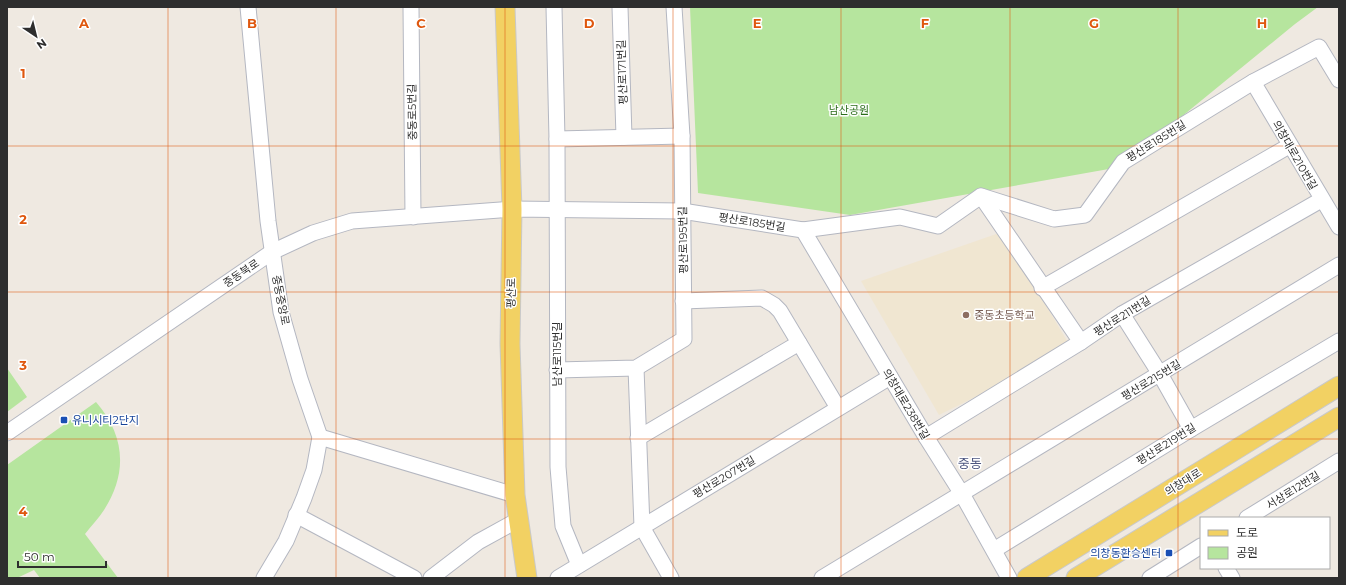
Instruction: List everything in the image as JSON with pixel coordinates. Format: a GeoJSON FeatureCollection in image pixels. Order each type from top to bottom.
{"type":"FeatureCollection","features":[{"type":"Feature","properties":{"kind":"main road","name":"평산로"},"geometry":{"type":"LineString","coordinates":[[505,7],[512,210],[510,344],[515,495],[528,578]]}},
{"type":"Feature","properties":{"kind":"main road","name":"의창대로"},"geometry":{"type":"LineString","coordinates":[[1031,577],[1339,386]]}},
{"type":"Feature","properties":{"kind":"main road"},"geometry":{"type":"LineString","coordinates":[[1078,577],[1339,417]]}},
{"type":"Feature","properties":{"kind":"street","name":"중동중앙로"},"geometry":{"type":"LineString","coordinates":[[248,7],[272,252],[281,312],[300,379],[320,437],[314,470],[286,541],[264,578]]}},
{"type":"Feature","properties":{"kind":"street","name":"중동로5번길"},"geometry":{"type":"LineString","coordinates":[[411,7],[413,217]]}},
{"type":"Feature","properties":{"kind":"street","name":"남산로115번길"},"geometry":{"type":"LineString","coordinates":[[554,7],[557,139],[558,467],[563,526],[579,565]]}},
{"type":"Feature","properties":{"kind":"street","name":"평산로171번길"},"geometry":{"type":"LineString","coordinates":[[620,7],[624,137]]}},
{"type":"Feature","properties":{"kind":"street","name":"평산로195번길"},"geometry":{"type":"LineString","coordinates":[[557,370],[636,368],[684,339],[682,136],[674,7]]}},
{"type":"Feature","properties":{"kind":"street","name":"평산로185번길"},"geometry":{"type":"LineString","coordinates":[[512,210],[557,209],[682,211],[803,230],[900,217],[938,226],[981,196],[1054,219],[1085,215],[1123,162],[1253,82],[1319,47],[1339,80]]}},
{"type":"Feature","properties":{"kind":"street","name":"의창대로210번길"},"geometry":{"type":"LineString","coordinates":[[1253,82],[1321,200],[1339,227]]}},
{"type":"Feature","properties":{"kind":"street"},"geometry":{"type":"LineString","coordinates":[[557,139],[682,136]]}},
{"type":"Feature","properties":{"kind":"street"},"geometry":{"type":"LineString","coordinates":[[1042,288],[1290,146]]}},
{"type":"Feature","properties":{"kind":"street"},"geometry":{"type":"LineString","coordinates":[[981,196],[1042,288],[1081,342]]}},
{"type":"Feature","properties":{"kind":"street","name":"평산로211번길"},"geometry":{"type":"LineString","coordinates":[[926,437],[1081,342],[1122,314],[1321,200]]}},
{"type":"Feature","properties":{"kind":"street","name":"중동북로"},"geometry":{"type":"LineString","coordinates":[[7,433],[272,252],[313,233],[352,221],[512,210]]}},
{"type":"Feature","properties":{"kind":"street","name":"의창대로238번길"},"geometry":{"type":"LineString","coordinates":[[803,230],[926,437],[962,494],[1009,578]]}},
{"type":"Feature","properties":{"kind":"street","name":"평산로215번길"},"geometry":{"type":"LineString","coordinates":[[822,578],[1339,265]]}},
{"type":"Feature","properties":{"kind":"street"},"geometry":{"type":"LineString","coordinates":[[684,301],[762,298],[774,305],[780,311],[838,408]]}},
{"type":"Feature","properties":{"kind":"street"},"geometry":{"type":"LineString","coordinates":[[1122,314],[1160,374],[1191,429]]}},
{"type":"Feature","properties":{"kind":"street","name":"평산로219번길"},"geometry":{"type":"LineString","coordinates":[[994,550],[1191,429],[1339,341]]}},
{"type":"Feature","properties":{"kind":"street"},"geometry":{"type":"LineString","coordinates":[[638,438],[799,344]]}},
{"type":"Feature","properties":{"kind":"street"},"geometry":{"type":"LineString","coordinates":[[636,368],[642,527],[671,578]]}},
{"type":"Feature","properties":{"kind":"street","name":"평산로207번길"},"geometry":{"type":"LineString","coordinates":[[558,578],[890,377]]}},
{"type":"Feature","properties":{"kind":"street"},"geometry":{"type":"LineString","coordinates":[[320,437],[515,495]]}},
{"type":"Feature","properties":{"kind":"street","name":"서상로12번길"},"geometry":{"type":"LineString","coordinates":[[1249,517],[1339,462]]}},
{"type":"Feature","properties":{"kind":"street"},"geometry":{"type":"LineString","coordinates":[[296,515],[414,578]]}},
{"type":"Feature","properties":{"kind":"street"},"geometry":{"type":"LineString","coordinates":[[431,578],[478,542],[518,520]]}},
{"type":"Feature","properties":{"kind":"street"},"geometry":{"type":"LineString","coordinates":[[1150,578],[1200,547]]}},
{"type":"Feature","properties":{"kind":"street"},"geometry":{"type":"LineString","coordinates":[[1227,569],[1232,578]]}},
{"type":"Feature","properties":{"kind":"shaded area","name":"중동초등학교"},"geometry":{"type":"Polygon","coordinates":[[[1002,232],[1072,349],[939,415],[861,281],[1002,232]]]}},
{"type":"Feature","properties":{"kind":"green space","name":"남산공원"},"geometry":{"type":"Polygon","coordinates":[[[690,7],[1318,7],[1295,24],[1120,167],[850,215],[698,193],[690,7]]]}},
{"type":"Feature","properties":{"kind":"green space"},"geometry":{"type":"Polygon","coordinates":[[[7,368],[27,397],[7,412],[7,368]]]}},
{"type":"Feature","properties":{"kind":"green space"},"geometry":{"type":"Polygon","coordinates":[[[96,402],[106,415],[118,441],[120,468],[112,496],[102,513],[85,534],[118,578],[40,578],[34,570],[17,578],[7,578],[7,465],[96,402]]]}},
{"type":"Feature","properties":{"kind":"place","name":"중동초등학교"},"geometry":{"type":"Point","coordinates":[966,315]}},
{"type":"Feature","properties":{"kind":"place","name":"유니시티2단지"},"geometry":{"type":"Point","coordinates":[64,420]}},
{"type":"Feature","properties":{"kind":"place","name":"의창동환승센터"},"geometry":{"type":"Point","coordinates":[1169,553]}},
{"type":"Feature","properties":{"kind":"district","name":"중동"},"geometry":{"type":"Point","coordinates":[970,463]}}]}
